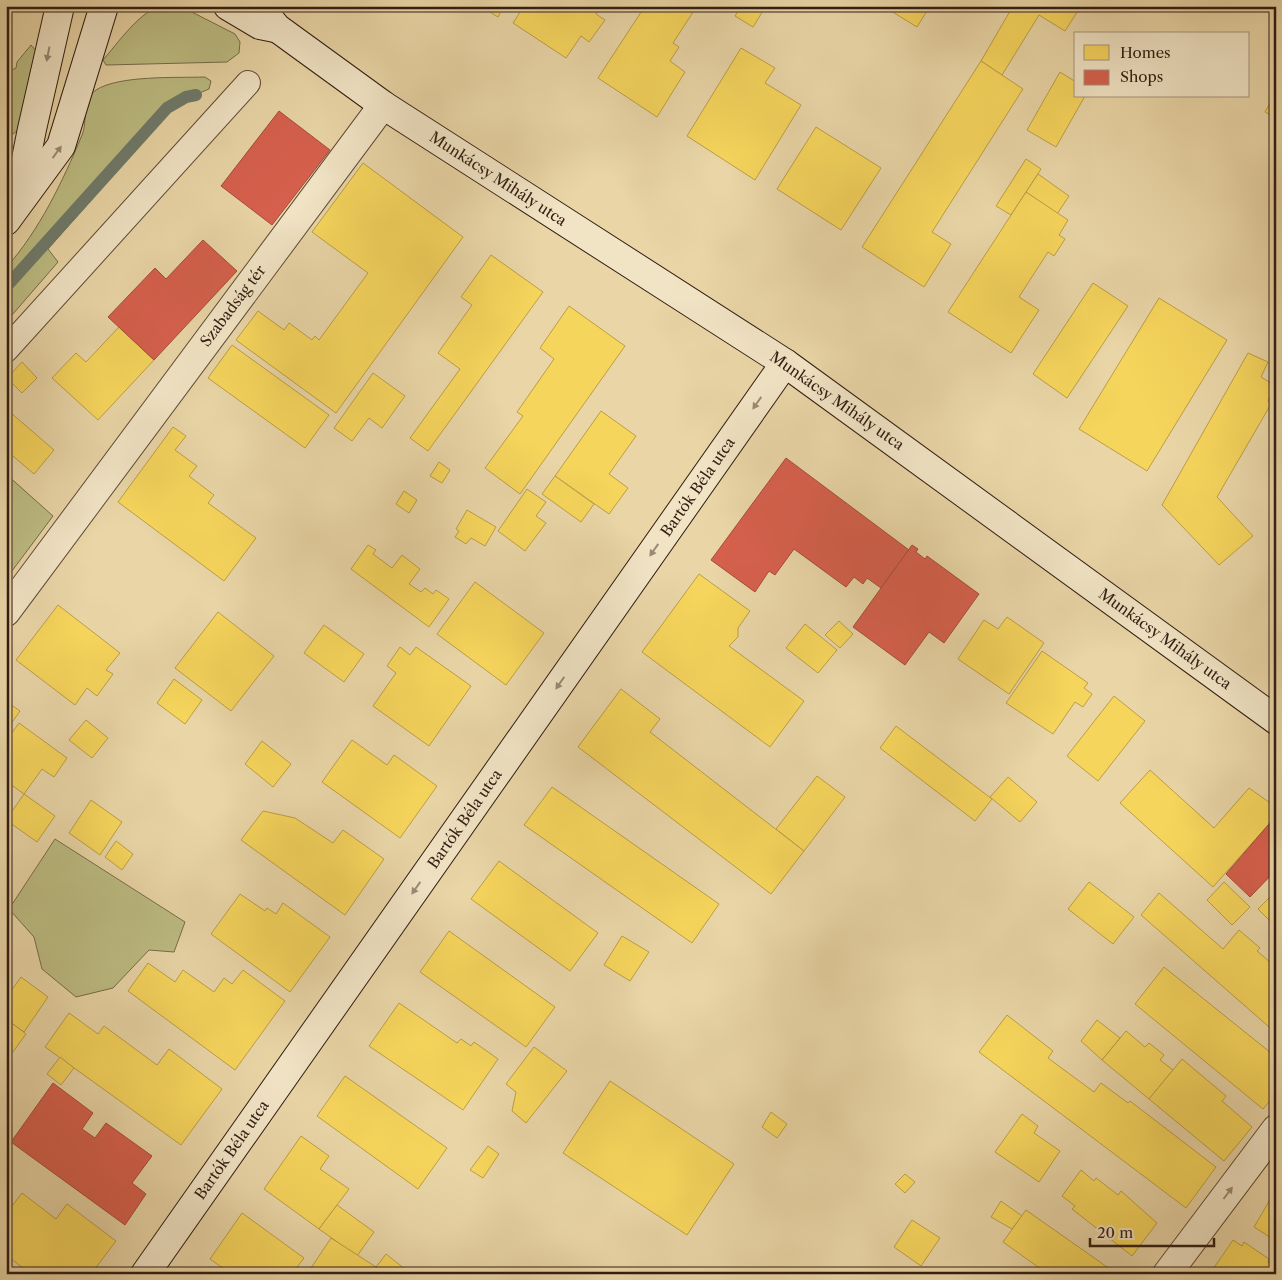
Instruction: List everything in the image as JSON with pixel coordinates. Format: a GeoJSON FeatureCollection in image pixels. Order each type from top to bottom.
{"type":"FeatureCollection","features":[{"type":"Feature","properties":{"kind":"street"},"geometry":{"type":"LineString","coordinates":[[12,213],[60,6]]}},
{"type":"Feature","properties":{"kind":"street"},"geometry":{"type":"LineString","coordinates":[[12,213],[62,146],[104,6]]}},
{"type":"Feature","properties":{"kind":"street"},"geometry":{"type":"LineString","coordinates":[[228,6],[260,25],[277,28]]}},
{"type":"Feature","properties":{"kind":"street"},"geometry":{"type":"LineString","coordinates":[[259,6],[277,28],[383,105]]}},
{"type":"Feature","properties":{"kind":"street","name":"Munkácsy Mihály utca"},"geometry":{"type":"LineString","coordinates":[[383,105],[785,363],[1276,720]]}},
{"type":"Feature","properties":{"kind":"street","name":"Szabadság tér"},"geometry":{"type":"LineString","coordinates":[[6,612],[383,105]]}},
{"type":"Feature","properties":{"kind":"street"},"geometry":{"type":"LineString","coordinates":[[6,180],[12,213]]}},
{"type":"Feature","properties":{"kind":"street","name":"Bartók Béla utca"},"geometry":{"type":"LineString","coordinates":[[145,1274],[785,363]]}},
{"type":"Feature","properties":{"kind":"street"},"geometry":{"type":"LineString","coordinates":[[1167,1274],[1276,1129]]}},
{"type":"Feature","properties":{"kind":"lane"},"geometry":{"type":"LineString","coordinates":[[6,350],[248,83]]}},
{"type":"Feature","properties":{"kind":"green space"},"geometry":{"type":"Polygon","coordinates":[[[161,6],[184,8],[235,34],[240,42],[239,53],[227,62],[106,65],[103,60],[129,29],[145,14],[161,6]]]}},
{"type":"Feature","properties":{"kind":"green space"},"geometry":{"type":"Polygon","coordinates":[[[31,45],[37,52],[18,130],[13,134],[6,133],[6,84],[10,71],[16,68],[17,62],[31,45]]]}},
{"type":"Feature","properties":{"kind":"green space"},"geometry":{"type":"Polygon","coordinates":[[[205,77],[211,81],[209,89],[178,102],[48,249],[58,262],[6,322],[6,268],[29,238],[58,188],[82,135],[88,99],[91,94],[106,85],[119,82],[205,77]]]}},
{"type":"Feature","properties":{"kind":"green space"},"geometry":{"type":"Polygon","coordinates":[[[6,474],[53,516],[6,579],[6,474]]]}},
{"type":"Feature","properties":{"kind":"green space"},"geometry":{"type":"Polygon","coordinates":[[[55,839],[185,922],[174,952],[149,950],[113,988],[76,997],[42,969],[34,937],[9,909],[55,839]]]}},
{"type":"Feature","properties":{"kind":"building: Homes"},"geometry":{"type":"Polygon","coordinates":[[[480,6],[504,6],[498,17],[480,6]]]}},
{"type":"Feature","properties":{"kind":"building: Homes"},"geometry":{"type":"Polygon","coordinates":[[[524,6],[601,6],[596,14],[605,20],[589,42],[581,36],[566,58],[513,23],[524,6]]]}},
{"type":"Feature","properties":{"kind":"building: Homes"},"geometry":{"type":"Polygon","coordinates":[[[645,6],[697,6],[673,43],[679,47],[670,61],[685,72],[657,117],[598,78],[645,6]]]}},
{"type":"Feature","properties":{"kind":"building: Homes"},"geometry":{"type":"Polygon","coordinates":[[[741,6],[766,6],[753,27],[735,16],[741,6]]]}},
{"type":"Feature","properties":{"kind":"building: Homes"},"geometry":{"type":"Polygon","coordinates":[[[893,6],[930,6],[917,27],[891,11],[893,6]]]}},
{"type":"Feature","properties":{"kind":"building: Homes"},"geometry":{"type":"Polygon","coordinates":[[[1013,6],[1081,6],[1065,31],[1039,15],[1002,75],[981,61],[1013,6]]]}},
{"type":"Feature","properties":{"kind":"building: Homes"},"geometry":{"type":"Polygon","coordinates":[[[741,48],[775,68],[765,83],[801,105],[755,180],[687,136],[741,48]]]}},
{"type":"Feature","properties":{"kind":"building: Homes"},"geometry":{"type":"Polygon","coordinates":[[[981,61],[1023,89],[932,232],[951,244],[924,287],[862,247],[981,61]]]}},
{"type":"Feature","properties":{"kind":"building: Homes"},"geometry":{"type":"Polygon","coordinates":[[[1060,72],[1074,81],[1074,98],[1084,98],[1056,147],[1027,130],[1060,72]]]}},
{"type":"Feature","properties":{"kind":"building: Homes"},"geometry":{"type":"Polygon","coordinates":[[[1276,92],[1276,118],[1265,112],[1276,92]]]}},
{"type":"Feature","properties":{"kind":"building: Homes"},"geometry":{"type":"Polygon","coordinates":[[[816,127],[881,168],[841,230],[777,189],[816,127]]]}},
{"type":"Feature","properties":{"kind":"building: Homes"},"geometry":{"type":"Polygon","coordinates":[[[1026,159],[1041,169],[1011,215],[996,206],[1026,159]]]}},
{"type":"Feature","properties":{"kind":"building: Homes"},"geometry":{"type":"Polygon","coordinates":[[[363,163],[463,237],[336,413],[236,340],[258,311],[284,330],[289,323],[312,340],[315,336],[319,340],[368,273],[312,232],[363,163]]]}},
{"type":"Feature","properties":{"kind":"building: Homes"},"geometry":{"type":"Polygon","coordinates":[[[1038,174],[1069,196],[1057,214],[1026,192],[1038,174]]]}},
{"type":"Feature","properties":{"kind":"building: Homes"},"geometry":{"type":"Polygon","coordinates":[[[1026,192],[1068,220],[1059,235],[1065,239],[1054,256],[1048,252],[1019,297],[1039,310],[1011,353],[948,312],[1026,192]]]}},
{"type":"Feature","properties":{"kind":"building: Homes"},"geometry":{"type":"Polygon","coordinates":[[[491,255],[543,292],[428,451],[410,438],[460,369],[438,353],[472,305],[461,297],[491,255]]]}},
{"type":"Feature","properties":{"kind":"building: Homes"},"geometry":{"type":"Polygon","coordinates":[[[1093,283],[1128,306],[1067,398],[1033,374],[1093,283]]]}},
{"type":"Feature","properties":{"kind":"building: Homes"},"geometry":{"type":"Polygon","coordinates":[[[1159,298],[1227,340],[1147,471],[1079,429],[1159,298]]]}},
{"type":"Feature","properties":{"kind":"building: Homes"},"geometry":{"type":"Polygon","coordinates":[[[569,306],[625,346],[520,494],[485,468],[523,416],[517,412],[554,359],[540,348],[569,306]]]}},
{"type":"Feature","properties":{"kind":"building: Homes"},"geometry":{"type":"Polygon","coordinates":[[[119,327],[154,360],[98,420],[52,378],[76,353],[86,362],[119,327]]]}},
{"type":"Feature","properties":{"kind":"building: Homes"},"geometry":{"type":"Polygon","coordinates":[[[232,345],[329,415],[305,448],[208,378],[232,345]]]}},
{"type":"Feature","properties":{"kind":"building: Homes"},"geometry":{"type":"Polygon","coordinates":[[[1248,353],[1268,362],[1261,377],[1276,386],[1268,401],[1271,404],[1217,497],[1253,536],[1219,565],[1162,505],[1248,353]]]}},
{"type":"Feature","properties":{"kind":"building: Homes"},"geometry":{"type":"Polygon","coordinates":[[[22,362],[37,378],[22,393],[7,378],[22,362]]]}},
{"type":"Feature","properties":{"kind":"building: Homes"},"geometry":{"type":"Polygon","coordinates":[[[373,373],[405,396],[382,428],[369,418],[352,441],[334,428],[373,373]]]}},
{"type":"Feature","properties":{"kind":"building: Homes"},"geometry":{"type":"Polygon","coordinates":[[[601,411],[636,436],[609,474],[628,488],[609,514],[555,476],[601,411]]]}},
{"type":"Feature","properties":{"kind":"building: Homes"},"geometry":{"type":"Polygon","coordinates":[[[11,413],[54,450],[34,474],[6,450],[6,418],[11,413]]]}},
{"type":"Feature","properties":{"kind":"building: Homes"},"geometry":{"type":"Polygon","coordinates":[[[173,427],[186,436],[175,450],[197,466],[189,476],[214,495],[208,503],[256,538],[224,581],[118,502],[173,427]]]}},
{"type":"Feature","properties":{"kind":"building: Homes"},"geometry":{"type":"Polygon","coordinates":[[[439,462],[450,470],[442,483],[430,476],[439,462]]]}},
{"type":"Feature","properties":{"kind":"building: Homes"},"geometry":{"type":"Polygon","coordinates":[[[555,476],[594,504],[581,522],[542,494],[555,476]]]}},
{"type":"Feature","properties":{"kind":"building: Homes"},"geometry":{"type":"Polygon","coordinates":[[[527,489],[546,502],[536,516],[546,523],[525,551],[498,531],[527,489]]]}},
{"type":"Feature","properties":{"kind":"building: Homes"},"geometry":{"type":"Polygon","coordinates":[[[404,491],[417,500],[409,513],[396,504],[404,491]]]}},
{"type":"Feature","properties":{"kind":"building: Homes"},"geometry":{"type":"Polygon","coordinates":[[[467,510],[496,527],[485,546],[471,538],[466,544],[455,537],[459,531],[456,529],[467,510]]]}},
{"type":"Feature","properties":{"kind":"building: Homes"},"geometry":{"type":"Polygon","coordinates":[[[368,545],[376,550],[373,554],[392,568],[402,555],[420,569],[409,584],[421,592],[425,588],[433,594],[436,590],[449,599],[429,627],[351,569],[368,545]]]}},
{"type":"Feature","properties":{"kind":"building: Homes"},"geometry":{"type":"Polygon","coordinates":[[[699,574],[750,611],[738,628],[738,637],[729,646],[804,701],[770,747],[642,652],[699,574]]]}},
{"type":"Feature","properties":{"kind":"building: Homes"},"geometry":{"type":"Polygon","coordinates":[[[475,582],[544,633],[506,685],[437,634],[475,582]]]}},
{"type":"Feature","properties":{"kind":"building: Homes"},"geometry":{"type":"Polygon","coordinates":[[[58,605],[120,653],[106,670],[113,674],[97,696],[87,688],[75,705],[16,660],[58,605]]]}},
{"type":"Feature","properties":{"kind":"building: Homes"},"geometry":{"type":"Polygon","coordinates":[[[218,612],[274,656],[231,711],[175,668],[218,612]]]}},
{"type":"Feature","properties":{"kind":"building: Homes"},"geometry":{"type":"Polygon","coordinates":[[[1007,617],[1044,643],[1009,694],[958,659],[984,620],[998,629],[1007,617]]]}},
{"type":"Feature","properties":{"kind":"building: Homes"},"geometry":{"type":"Polygon","coordinates":[[[839,621],[853,634],[840,648],[825,635],[839,621]]]}},
{"type":"Feature","properties":{"kind":"building: Homes"},"geometry":{"type":"Polygon","coordinates":[[[805,624],[837,650],[818,673],[786,648],[805,624]]]}},
{"type":"Feature","properties":{"kind":"building: Homes"},"geometry":{"type":"Polygon","coordinates":[[[324,625],[364,654],[344,682],[304,653],[324,625]]]}},
{"type":"Feature","properties":{"kind":"building: Homes"},"geometry":{"type":"Polygon","coordinates":[[[400,647],[410,655],[416,647],[471,686],[429,746],[373,706],[396,673],[387,666],[400,647]]]}},
{"type":"Feature","properties":{"kind":"building: Homes"},"geometry":{"type":"Polygon","coordinates":[[[1042,651],[1088,683],[1084,688],[1092,694],[1083,707],[1075,702],[1053,734],[1006,703],[1042,651]]]}},
{"type":"Feature","properties":{"kind":"building: Homes"},"geometry":{"type":"Polygon","coordinates":[[[174,679],[202,700],[185,724],[157,703],[174,679]]]}},
{"type":"Feature","properties":{"kind":"building: Homes"},"geometry":{"type":"Polygon","coordinates":[[[621,689],[660,719],[650,732],[804,851],[771,894],[578,747],[621,689]]]}},
{"type":"Feature","properties":{"kind":"building: Homes"},"geometry":{"type":"Polygon","coordinates":[[[1114,696],[1145,721],[1098,781],[1067,756],[1114,696]]]}},
{"type":"Feature","properties":{"kind":"building: Homes"},"geometry":{"type":"Polygon","coordinates":[[[6,701],[20,711],[6,731],[6,701]]]}},
{"type":"Feature","properties":{"kind":"building: Homes"},"geometry":{"type":"Polygon","coordinates":[[[86,720],[108,738],[92,758],[69,740],[86,720]]]}},
{"type":"Feature","properties":{"kind":"building: Homes"},"geometry":{"type":"Polygon","coordinates":[[[19,723],[67,758],[54,777],[42,769],[24,794],[6,781],[6,741],[19,723]]]}},
{"type":"Feature","properties":{"kind":"building: Homes"},"geometry":{"type":"Polygon","coordinates":[[[896,726],[992,799],[975,821],[880,748],[896,726]]]}},
{"type":"Feature","properties":{"kind":"building: Homes"},"geometry":{"type":"Polygon","coordinates":[[[352,740],[387,765],[394,755],[437,786],[400,838],[322,782],[352,740]]]}},
{"type":"Feature","properties":{"kind":"building: Homes"},"geometry":{"type":"Polygon","coordinates":[[[262,741],[291,764],[273,787],[245,764],[262,741]]]}},
{"type":"Feature","properties":{"kind":"building: Homes"},"geometry":{"type":"Polygon","coordinates":[[[1150,770],[1214,828],[1249,788],[1276,807],[1276,816],[1213,887],[1120,803],[1150,770]]]}},
{"type":"Feature","properties":{"kind":"building: Homes"},"geometry":{"type":"Polygon","coordinates":[[[817,776],[845,797],[804,851],[776,829],[817,776]]]}},
{"type":"Feature","properties":{"kind":"building: Homes"},"geometry":{"type":"Polygon","coordinates":[[[1008,777],[1037,802],[1020,822],[990,797],[1008,777]]]}},
{"type":"Feature","properties":{"kind":"building: Homes"},"geometry":{"type":"Polygon","coordinates":[[[552,787],[719,904],[692,943],[524,825],[552,787]]]}},
{"type":"Feature","properties":{"kind":"building: Homes"},"geometry":{"type":"Polygon","coordinates":[[[24,794],[55,816],[37,842],[6,820],[24,794]]]}},
{"type":"Feature","properties":{"kind":"building: Homes"},"geometry":{"type":"Polygon","coordinates":[[[91,800],[122,822],[100,855],[69,833],[91,800]]]}},
{"type":"Feature","properties":{"kind":"building: Homes"},"geometry":{"type":"Polygon","coordinates":[[[263,811],[295,818],[333,843],[343,830],[384,859],[345,915],[241,840],[263,811]]]}},
{"type":"Feature","properties":{"kind":"building: Homes"},"geometry":{"type":"Polygon","coordinates":[[[116,841],[133,854],[122,870],[105,857],[116,841]]]}},
{"type":"Feature","properties":{"kind":"building: Homes"},"geometry":{"type":"Polygon","coordinates":[[[499,861],[598,933],[570,971],[471,899],[499,861]]]}},
{"type":"Feature","properties":{"kind":"building: Homes"},"geometry":{"type":"Polygon","coordinates":[[[1089,882],[1134,917],[1113,944],[1068,909],[1089,882]]]}},
{"type":"Feature","properties":{"kind":"building: Homes"},"geometry":{"type":"Polygon","coordinates":[[[1224,882],[1250,907],[1232,925],[1207,900],[1224,882]]]}},
{"type":"Feature","properties":{"kind":"building: Homes"},"geometry":{"type":"Polygon","coordinates":[[[1276,891],[1276,927],[1258,909],[1276,891]]]}},
{"type":"Feature","properties":{"kind":"building: Homes"},"geometry":{"type":"Polygon","coordinates":[[[1159,893],[1223,949],[1239,930],[1260,948],[1257,951],[1276,967],[1276,1033],[1141,915],[1159,893]]]}},
{"type":"Feature","properties":{"kind":"building: Homes"},"geometry":{"type":"Polygon","coordinates":[[[240,894],[265,911],[267,908],[276,914],[283,903],[330,937],[290,992],[211,934],[240,894]]]}},
{"type":"Feature","properties":{"kind":"building: Homes"},"geometry":{"type":"Polygon","coordinates":[[[449,931],[555,1007],[526,1047],[420,972],[449,931]]]}},
{"type":"Feature","properties":{"kind":"building: Homes"},"geometry":{"type":"Polygon","coordinates":[[[622,936],[649,952],[630,981],[604,965],[622,936]]]}},
{"type":"Feature","properties":{"kind":"building: Homes"},"geometry":{"type":"Polygon","coordinates":[[[148,963],[175,982],[183,970],[214,992],[224,978],[232,984],[243,970],[285,1001],[235,1070],[128,991],[148,963]]]}},
{"type":"Feature","properties":{"kind":"building: Homes"},"geometry":{"type":"Polygon","coordinates":[[[1164,967],[1276,1057],[1276,1094],[1263,1109],[1135,1004],[1164,967]]]}},
{"type":"Feature","properties":{"kind":"building: Homes"},"geometry":{"type":"Polygon","coordinates":[[[21,977],[48,997],[24,1032],[6,1019],[6,998],[21,977]]]}},
{"type":"Feature","properties":{"kind":"building: Homes"},"geometry":{"type":"Polygon","coordinates":[[[399,1003],[457,1043],[461,1039],[471,1046],[474,1042],[498,1059],[463,1110],[369,1046],[399,1003]]]}},
{"type":"Feature","properties":{"kind":"building: Homes"},"geometry":{"type":"Polygon","coordinates":[[[69,1013],[98,1034],[104,1026],[157,1065],[169,1049],[222,1089],[181,1145],[45,1047],[69,1013]]]}},
{"type":"Feature","properties":{"kind":"building: Homes"},"geometry":{"type":"Polygon","coordinates":[[[1007,1015],[1053,1051],[1048,1058],[1094,1092],[1101,1083],[1128,1103],[1130,1101],[1216,1167],[1186,1208],[979,1052],[1007,1015]]]}},
{"type":"Feature","properties":{"kind":"building: Homes"},"geometry":{"type":"Polygon","coordinates":[[[1097,1020],[1120,1038],[1102,1060],[1081,1041],[1097,1020]]]}},
{"type":"Feature","properties":{"kind":"building: Homes"},"geometry":{"type":"Polygon","coordinates":[[[9,1021],[26,1034],[10,1056],[6,1053],[6,1025],[9,1021]]]}},
{"type":"Feature","properties":{"kind":"building: Homes"},"geometry":{"type":"Polygon","coordinates":[[[1126,1031],[1145,1047],[1149,1043],[1164,1055],[1160,1060],[1173,1070],[1149,1099],[1102,1060],[1126,1031]]]}},
{"type":"Feature","properties":{"kind":"building: Homes"},"geometry":{"type":"Polygon","coordinates":[[[534,1047],[567,1071],[526,1123],[512,1111],[516,1092],[506,1084],[534,1047]]]}},
{"type":"Feature","properties":{"kind":"building: Homes"},"geometry":{"type":"Polygon","coordinates":[[[60,1057],[74,1068],[61,1085],[47,1074],[60,1057]]]}},
{"type":"Feature","properties":{"kind":"building: Homes"},"geometry":{"type":"Polygon","coordinates":[[[1182,1059],[1226,1096],[1222,1101],[1252,1127],[1224,1161],[1149,1099],[1182,1059]]]}},
{"type":"Feature","properties":{"kind":"building: Homes"},"geometry":{"type":"Polygon","coordinates":[[[345,1076],[447,1148],[418,1189],[317,1116],[345,1076]]]}},
{"type":"Feature","properties":{"kind":"building: Homes"},"geometry":{"type":"Polygon","coordinates":[[[610,1081],[734,1164],[687,1235],[563,1153],[610,1081]]]}},
{"type":"Feature","properties":{"kind":"building: Homes"},"geometry":{"type":"Polygon","coordinates":[[[771,1112],[787,1124],[777,1138],[762,1127],[771,1112]]]}},
{"type":"Feature","properties":{"kind":"building: Homes"},"geometry":{"type":"Polygon","coordinates":[[[1022,1114],[1038,1126],[1034,1133],[1060,1151],[1039,1182],[995,1152],[1022,1114]]]}},
{"type":"Feature","properties":{"kind":"building: Homes"},"geometry":{"type":"Polygon","coordinates":[[[301,1136],[329,1156],[320,1169],[349,1189],[319,1229],[264,1189],[301,1136]]]}},
{"type":"Feature","properties":{"kind":"building: Homes"},"geometry":{"type":"Polygon","coordinates":[[[488,1146],[499,1154],[483,1178],[470,1170],[488,1146]]]}},
{"type":"Feature","properties":{"kind":"building: Homes"},"geometry":{"type":"Polygon","coordinates":[[[1081,1170],[1094,1181],[1096,1178],[1118,1195],[1121,1191],[1157,1223],[1132,1256],[1072,1209],[1075,1206],[1062,1196],[1081,1170]]]}},
{"type":"Feature","properties":{"kind":"building: Homes"},"geometry":{"type":"Polygon","coordinates":[[[905,1174],[915,1182],[905,1193],[895,1184],[905,1174]]]}},
{"type":"Feature","properties":{"kind":"building: Homes"},"geometry":{"type":"Polygon","coordinates":[[[22,1193],[56,1219],[67,1204],[116,1241],[91,1274],[31,1274],[6,1255],[6,1214],[22,1193]]]}},
{"type":"Feature","properties":{"kind":"building: Homes"},"geometry":{"type":"Polygon","coordinates":[[[1274,1193],[1276,1194],[1276,1241],[1254,1227],[1274,1193]]]}},
{"type":"Feature","properties":{"kind":"building: Homes"},"geometry":{"type":"Polygon","coordinates":[[[1001,1201],[1022,1216],[1012,1229],[991,1217],[1001,1201]]]}},
{"type":"Feature","properties":{"kind":"building: Homes"},"geometry":{"type":"Polygon","coordinates":[[[337,1205],[374,1232],[357,1256],[319,1229],[337,1205]]]}},
{"type":"Feature","properties":{"kind":"building: Homes"},"geometry":{"type":"Polygon","coordinates":[[[1026,1210],[1117,1274],[1048,1274],[1003,1242],[1026,1210]]]}},
{"type":"Feature","properties":{"kind":"building: Homes"},"geometry":{"type":"Polygon","coordinates":[[[242,1213],[304,1258],[292,1274],[231,1274],[210,1259],[242,1213]]]}},
{"type":"Feature","properties":{"kind":"building: Homes"},"geometry":{"type":"Polygon","coordinates":[[[912,1220],[940,1238],[921,1266],[894,1247],[912,1220]]]}},
{"type":"Feature","properties":{"kind":"building: Homes"},"geometry":{"type":"Polygon","coordinates":[[[331,1238],[376,1267],[371,1274],[313,1274],[309,1271],[331,1238]]]}},
{"type":"Feature","properties":{"kind":"building: Homes"},"geometry":{"type":"Polygon","coordinates":[[[1233,1240],[1242,1246],[1244,1242],[1269,1259],[1268,1262],[1276,1268],[1276,1274],[1211,1272],[1233,1240]]]}},
{"type":"Feature","properties":{"kind":"building: Homes"},"geometry":{"type":"Polygon","coordinates":[[[386,1254],[411,1274],[384,1274],[376,1267],[386,1254]]]}},
{"type":"Feature","properties":{"kind":"building: Shops"},"geometry":{"type":"Polygon","coordinates":[[[279,111],[330,150],[272,225],[221,186],[279,111]]]}},
{"type":"Feature","properties":{"kind":"building: Shops"},"geometry":{"type":"Polygon","coordinates":[[[203,240],[237,271],[154,360],[108,317],[155,268],[166,279],[203,240]]]}},
{"type":"Feature","properties":{"kind":"building: Shops"},"geometry":{"type":"Polygon","coordinates":[[[786,458],[909,550],[881,588],[867,578],[863,584],[854,577],[846,587],[794,549],[775,575],[769,571],[755,592],[711,560],[786,458]]]}},
{"type":"Feature","properties":{"kind":"building: Shops"},"geometry":{"type":"Polygon","coordinates":[[[912,545],[918,549],[916,552],[925,559],[927,556],[979,594],[944,643],[929,632],[905,665],[853,627],[912,545]]]}},
{"type":"Feature","properties":{"kind":"building: Shops"},"geometry":{"type":"Polygon","coordinates":[[[1276,816],[1276,870],[1250,897],[1226,874],[1276,816]]]}},
{"type":"Feature","properties":{"kind":"building: Shops"},"geometry":{"type":"Polygon","coordinates":[[[53,1083],[93,1113],[82,1129],[95,1138],[106,1123],[152,1156],[132,1183],[146,1194],[125,1225],[11,1142],[53,1083]]]}},
{"type":"Feature","properties":{"kind":"waterway"},"geometry":{"type":"LineString","coordinates":[[6,287],[167,108],[186,97],[196,95]]}}]}
